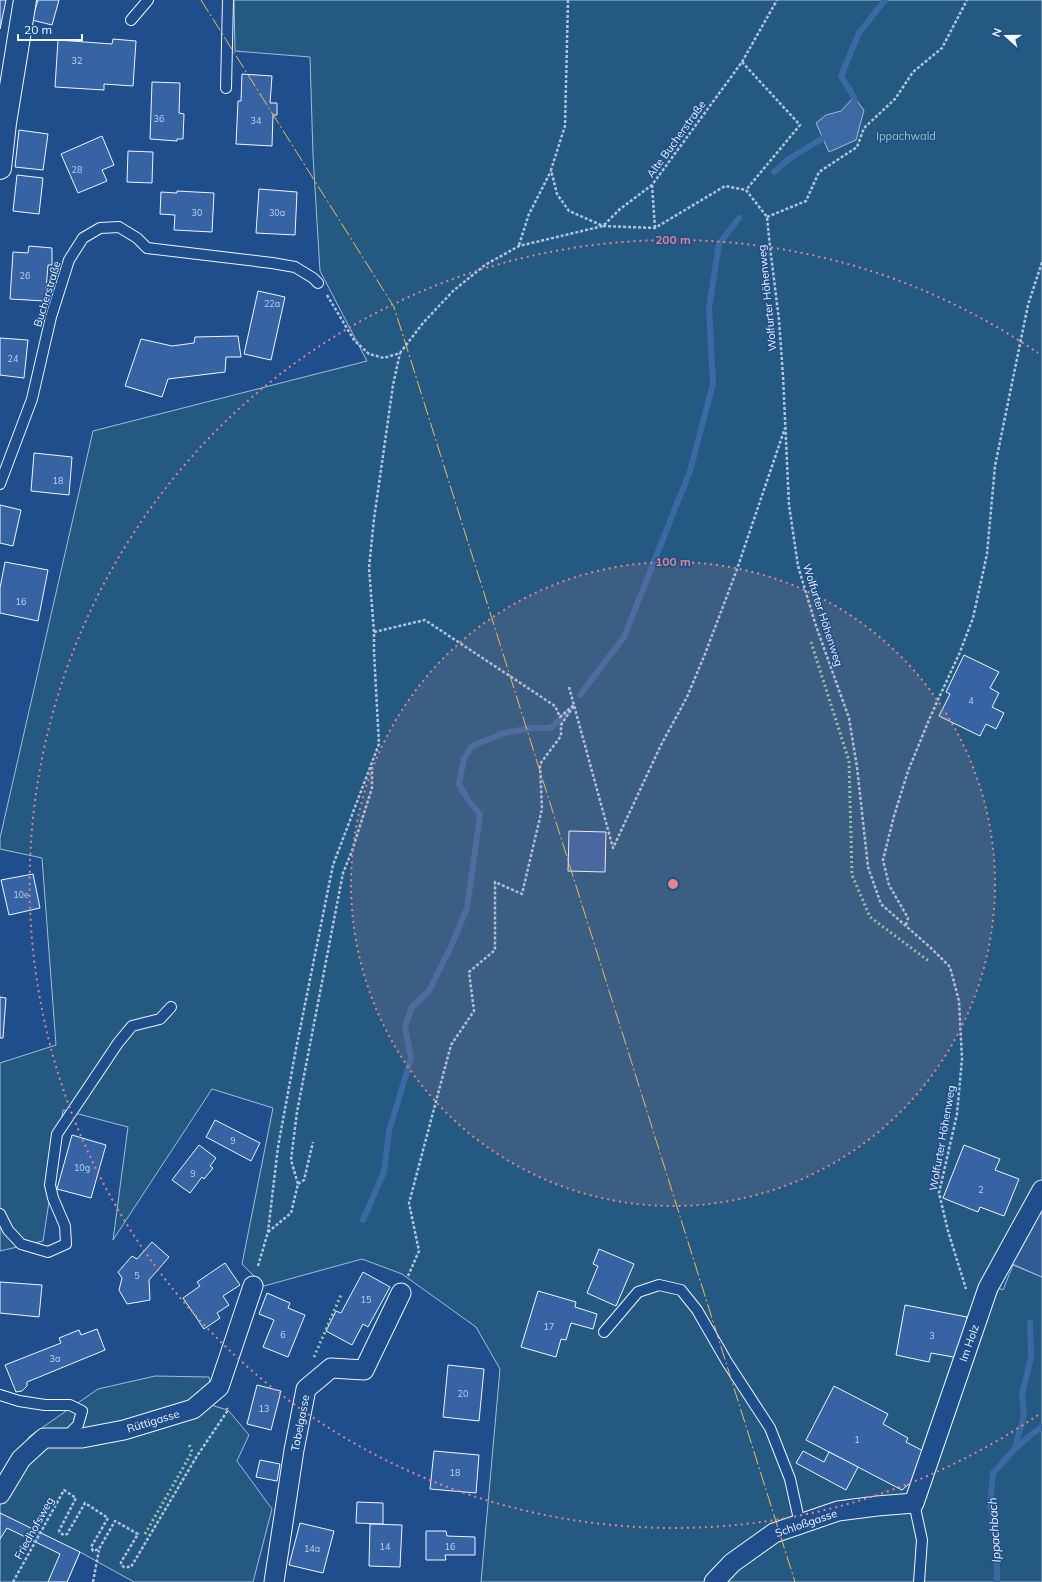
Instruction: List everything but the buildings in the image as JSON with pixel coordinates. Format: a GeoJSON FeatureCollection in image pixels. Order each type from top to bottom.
{"type":"FeatureCollection","features":[{"type":"Feature","properties":{"kind":"street"},"geometry":{"type":"LineString","coordinates":[[0,168],[5,123],[25,0]]}},
{"type":"Feature","properties":{"kind":"street","name":"Im Holz"},"geometry":{"type":"LineString","coordinates":[[914,1503],[988,1288],[1042,1190]]}},
{"type":"Feature","properties":{"kind":"street","name":"Rüttigasse"},"geometry":{"type":"LineString","coordinates":[[0,1494],[21,1459],[44,1438],[82,1438],[124,1430],[193,1409],[219,1386],[253,1286]]}},
{"type":"Feature","properties":{"kind":"street","name":"Tobelgasse"},"geometry":{"type":"LineString","coordinates":[[274,1582],[294,1450],[306,1389],[331,1368],[364,1370],[401,1293]]}},
{"type":"Feature","properties":{"kind":"street","name":"Schloßgasse"},"geometry":{"type":"LineString","coordinates":[[714,1582],[732,1563],[774,1533],[838,1511],[914,1503]]}},
{"type":"Feature","properties":{"kind":"lane"},"geometry":{"type":"LineString","coordinates":[[131,20],[148,0]]}},
{"type":"Feature","properties":{"kind":"lane"},"geometry":{"type":"LineString","coordinates":[[226,88],[228,0]]}},
{"type":"Feature","properties":{"kind":"lane","name":"Bucherstraße"},"geometry":{"type":"LineString","coordinates":[[0,484],[32,399],[51,317],[69,260],[83,238],[100,228],[119,227],[136,238],[147,248],[295,267],[313,278],[318,283]]}},
{"type":"Feature","properties":{"kind":"lane"},"geometry":{"type":"LineString","coordinates":[[0,1214],[8,1230],[21,1244],[48,1252],[66,1244],[65,1226],[53,1198],[50,1185],[57,1134],[118,1043],[132,1026],[160,1019],[171,1006]]}},
{"type":"Feature","properties":{"kind":"lane"},"geometry":{"type":"LineString","coordinates":[[604,1332],[638,1292],[659,1285],[681,1290],[697,1310],[727,1362],[770,1428],[790,1479],[800,1524]]}},
{"type":"Feature","properties":{"kind":"lane"},"geometry":{"type":"LineString","coordinates":[[0,1395],[19,1402],[45,1405],[70,1405],[82,1411],[78,1425],[64,1438]]}},
{"type":"Feature","properties":{"kind":"lane"},"geometry":{"type":"LineString","coordinates":[[914,1503],[922,1540],[919,1582]]}},
{"type":"Feature","properties":{"kind":"path"},"geometry":{"type":"LineString","coordinates":[[519,246],[529,214],[551,170],[565,126],[568,0]]}},
{"type":"Feature","properties":{"kind":"path","name":"Alte Bucherstraße"},"geometry":{"type":"LineString","coordinates":[[603,226],[620,209],[652,185],[742,62],[777,0]]}},
{"type":"Feature","properties":{"kind":"path"},"geometry":{"type":"LineString","coordinates":[[253,1286],[268,1232],[278,1147],[333,865],[379,744],[374,632],[369,568],[374,519],[393,385],[400,353],[423,323],[453,291],[485,265],[519,246],[603,226],[655,228],[725,186],[746,190],[767,217],[806,201],[819,172],[857,147],[864,128],[895,99],[913,72],[942,48],[967,0]]}},
{"type":"Feature","properties":{"kind":"path"},"geometry":{"type":"LineString","coordinates":[[742,62],[800,125],[746,190]]}},
{"type":"Feature","properties":{"kind":"path"},"geometry":{"type":"LineString","coordinates":[[551,170],[557,194],[569,211],[603,226]]}},
{"type":"Feature","properties":{"kind":"path"},"geometry":{"type":"LineString","coordinates":[[652,185],[655,228]]}},
{"type":"Feature","properties":{"kind":"path","name":"Wolfurter Höhenweg"},"geometry":{"type":"LineString","coordinates":[[767,217],[779,320],[786,427],[789,505],[798,566],[816,626],[849,718],[857,767],[868,867],[882,904],[932,949],[950,968],[959,1001],[962,1059],[957,1114],[939,1193],[948,1231],[976,1323]]}},
{"type":"Feature","properties":{"kind":"path"},"geometry":{"type":"LineString","coordinates":[[906,925],[908,918],[889,885],[883,860],[894,816],[908,771],[931,715],[960,652],[973,618],[987,554],[995,466],[1028,305],[1042,262]]}},
{"type":"Feature","properties":{"kind":"path"},"geometry":{"type":"LineString","coordinates":[[318,283],[354,340],[369,354],[384,358],[400,353]]}},
{"type":"Feature","properties":{"kind":"path"},"geometry":{"type":"LineString","coordinates":[[569,687],[613,848],[661,745],[688,697],[736,572],[786,427]]}},
{"type":"Feature","properties":{"kind":"path"},"geometry":{"type":"LineString","coordinates":[[374,632],[425,620],[555,706],[560,717],[574,705]]}},
{"type":"Feature","properties":{"kind":"path"},"geometry":{"type":"LineString","coordinates":[[401,1293],[419,1251],[409,1203],[451,1045],[474,1011],[469,972],[495,950],[495,882],[522,894],[542,809],[540,764],[561,736],[561,725],[574,705]]}},
{"type":"Feature","properties":{"kind":"path"},"geometry":{"type":"LineString","coordinates":[[268,1232],[291,1213],[298,1184],[290,1160],[297,1112],[343,873],[352,851],[372,788],[372,765]]}},
{"type":"Feature","properties":{"kind":"path"},"geometry":{"type":"LineString","coordinates":[[298,1184],[304,1180],[313,1142]]}},
{"type":"Feature","properties":{"kind":"path"},"geometry":{"type":"LineString","coordinates":[[93,1582],[99,1549],[115,1521],[138,1534],[121,1562],[121,1565],[124,1567],[131,1567],[196,1456],[228,1410],[219,1386]]}},
{"type":"Feature","properties":{"kind":"path","name":"Friedhofsweg"},"geometry":{"type":"LineString","coordinates":[[13,1582],[64,1490],[76,1498],[59,1531],[60,1533],[64,1535],[67,1534],[85,1503],[108,1518],[92,1547],[93,1551],[99,1549]]}},
{"type":"Feature","properties":{"kind":"green space","name":"Ippachwald"},"geometry":{"type":"Polygon","coordinates":[[[234,0],[1042,0],[1042,1188],[994,1286],[1003,1290],[1013,1265],[1042,1277],[1042,1582],[481,1582],[500,1369],[476,1327],[402,1274],[362,1259],[264,1286],[242,1264],[273,1108],[212,1089],[113,1240],[128,1127],[63,1110],[43,1241],[0,1251],[0,1063],[56,1045],[42,858],[0,849],[0,838],[93,431],[367,361],[320,271],[313,155],[310,57],[235,51],[234,0]]]}},
{"type":"Feature","properties":{"kind":"green space"},"geometry":{"type":"Polygon","coordinates":[[[155,1376],[209,1377],[214,1406],[228,1410],[249,1435],[237,1461],[272,1509],[253,1582],[134,1582],[80,1552],[67,1582],[0,1582],[0,1477],[30,1436],[98,1389],[155,1376]]]}},
{"type":"Feature","properties":{"kind":"shaded area"},"geometry":{"type":"Polygon","coordinates":[[[854,97],[864,110],[856,140],[829,152],[816,123],[826,115],[841,111],[854,97]]]}},
{"type":"Feature","properties":{"kind":"shaded area"},"geometry":{"type":"Polygon","coordinates":[[[1042,1188],[1042,1277],[1003,1260],[1042,1188]]]}},
{"type":"Feature","properties":{"kind":"waterway"},"geometry":{"type":"LineString","coordinates":[[855,104],[854,97],[841,76],[859,33],[885,0]]}},
{"type":"Feature","properties":{"kind":"waterway"},"geometry":{"type":"LineString","coordinates":[[774,172],[789,159],[829,133]]}},
{"type":"Feature","properties":{"kind":"waterway"},"geometry":{"type":"LineString","coordinates":[[580,695],[624,637],[690,471],[713,384],[709,308],[719,244],[739,218]]}},
{"type":"Feature","properties":{"kind":"waterway"},"geometry":{"type":"LineString","coordinates":[[363,1220],[384,1172],[389,1131],[411,1058],[405,1027],[412,1007],[429,991],[453,942],[467,908],[480,815],[468,800],[459,784],[464,759],[472,746],[504,733],[531,728],[551,728],[569,711]]}},
{"type":"Feature","properties":{"kind":"waterway"},"geometry":{"type":"LineString","coordinates":[[1015,1448],[1024,1415],[1022,1395],[1031,1357],[1030,1323]]}},
{"type":"Feature","properties":{"kind":"waterway","name":"Ippachbach"},"geometry":{"type":"LineString","coordinates":[[997,1582],[997,1530],[990,1506],[993,1473],[1015,1449],[1042,1427]]}},
{"type":"Feature","properties":{"kind":"hedge"},"geometry":{"type":"LineString","coordinates":[[811,642],[849,761],[852,875],[870,917],[930,962]]}},
{"type":"Feature","properties":{"kind":"hedge"},"geometry":{"type":"LineString","coordinates":[[314,1357],[341,1295]]}},
{"type":"Feature","properties":{"kind":"hedge"},"geometry":{"type":"LineString","coordinates":[[145,1534],[192,1452],[189,1444]]}},
{"type":"Feature","properties":{"kind":"power"},"geometry":{"type":"LineString","coordinates":[[201,0],[394,307],[795,1582]]}}]}
